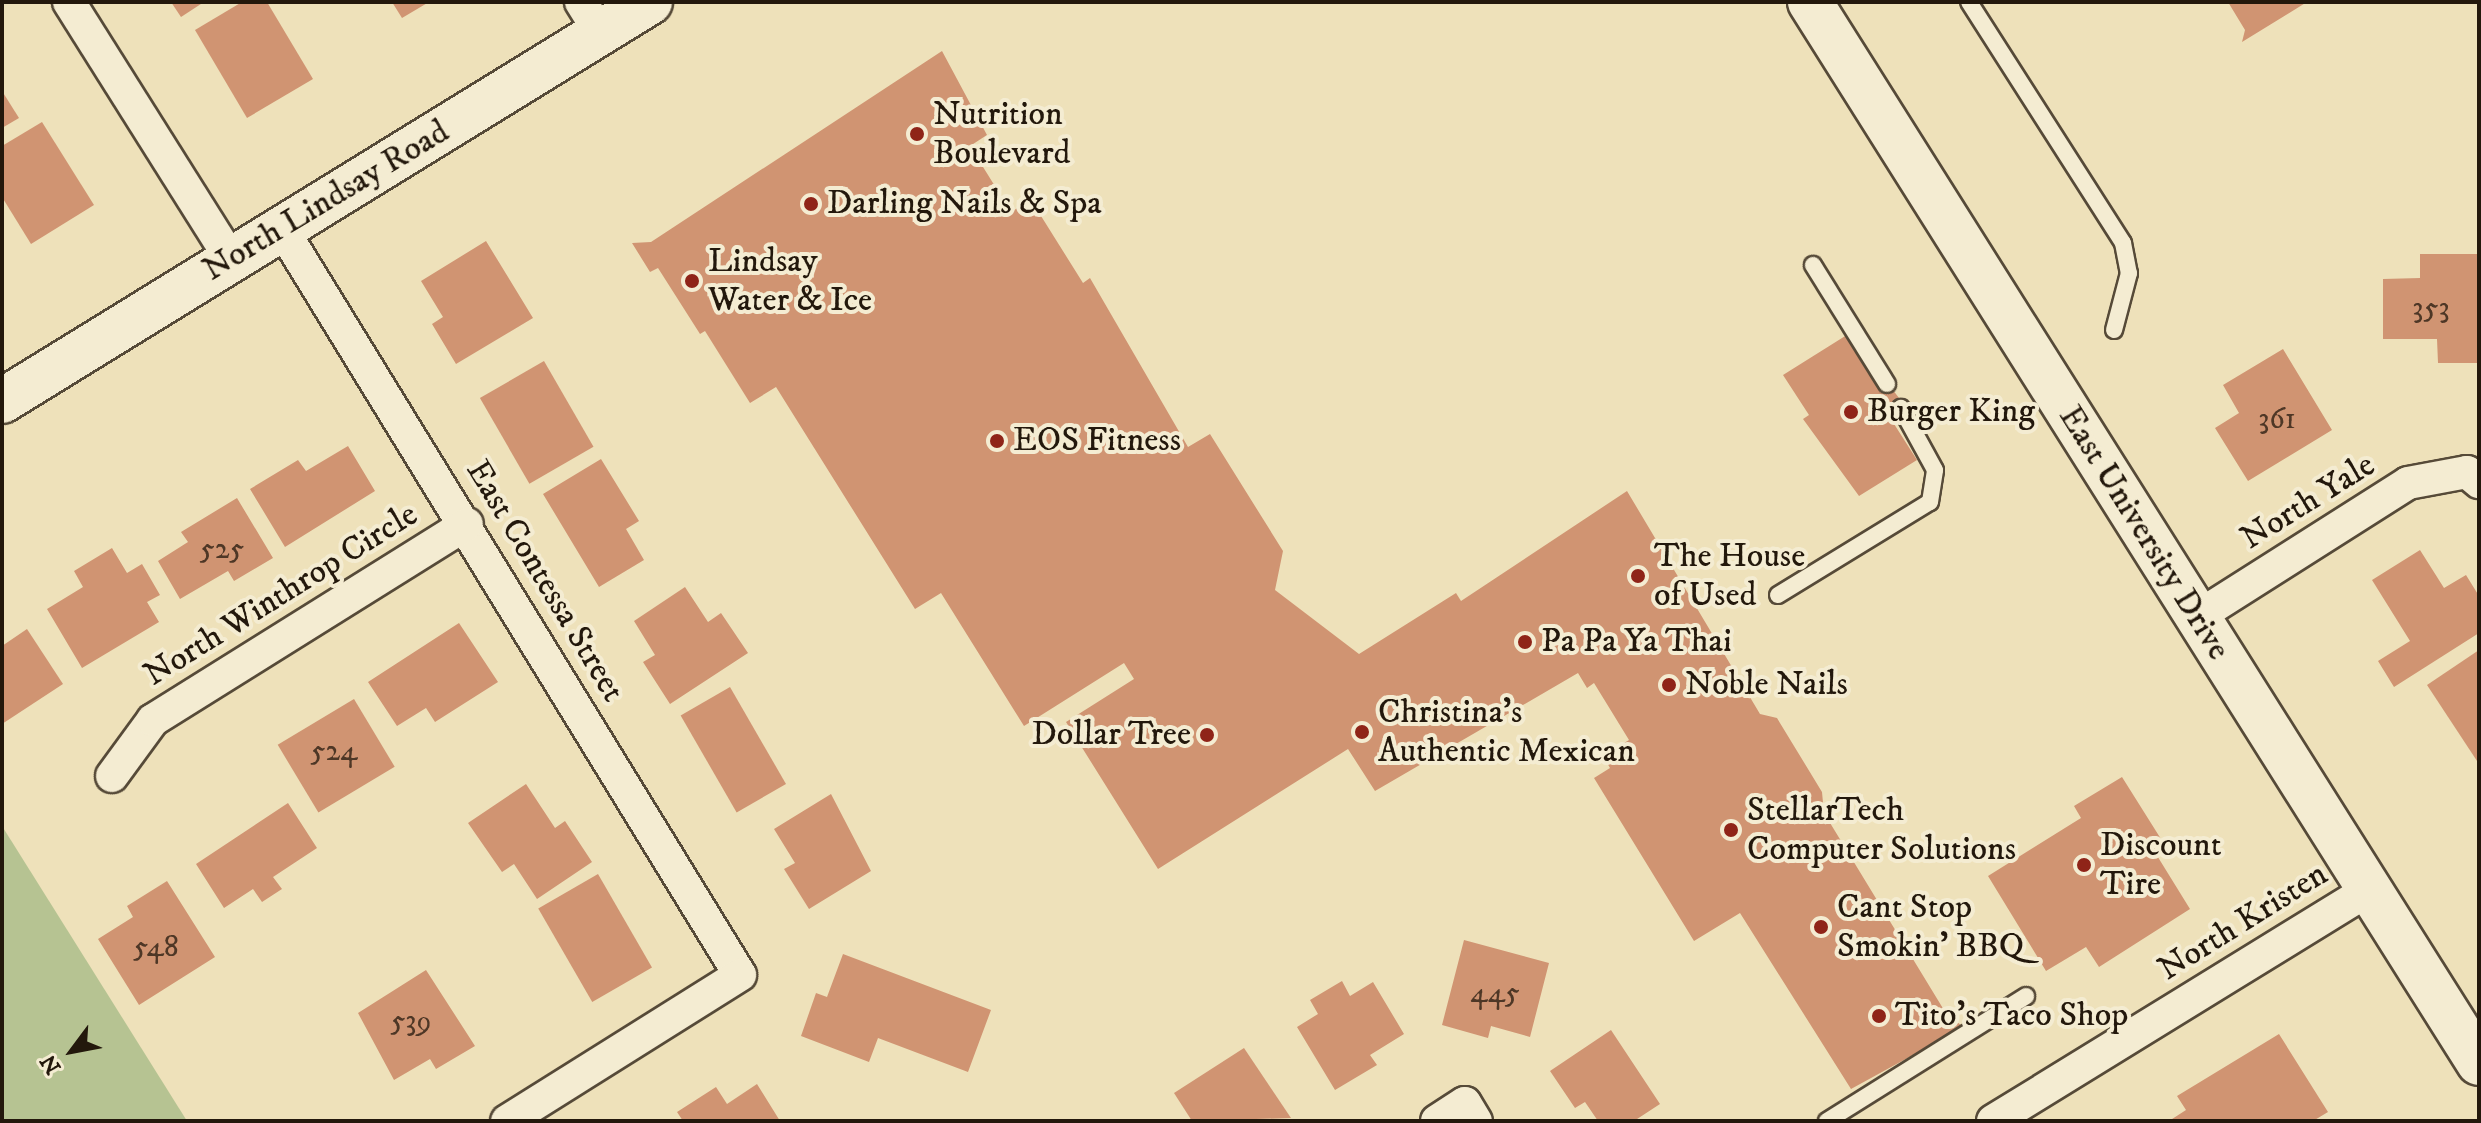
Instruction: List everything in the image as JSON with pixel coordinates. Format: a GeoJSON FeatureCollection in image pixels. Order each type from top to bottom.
{"type":"FeatureCollection","features":[{"type":"Feature","properties":{"kind":"main road","name":"North Lindsay Road"},"geometry":{"type":"LineString","coordinates":[[2,401],[282,229],[590,17],[650,2]]}},
{"type":"Feature","properties":{"kind":"main road","name":"East University Drive"},"geometry":{"type":"LineString","coordinates":[[1810,2],[2479,1063]]}},
{"type":"Feature","properties":{"kind":"street"},"geometry":{"type":"LineString","coordinates":[[69,2],[231,259]]}},
{"type":"Feature","properties":{"kind":"street","name":"East Contessa Street"},"geometry":{"type":"LineString","coordinates":[[282,229],[467,524],[740,975],[507,1121]]}},
{"type":"Feature","properties":{"kind":"street","name":"North Yale"},"geometry":{"type":"LineString","coordinates":[[2197,617],[2408,483],[2473,477]]}},
{"type":"Feature","properties":{"kind":"street","name":"North Winthrop Circle"},"geometry":{"type":"LineString","coordinates":[[112,776],[153,720],[467,524]]}},
{"type":"Feature","properties":{"kind":"street","name":"North Kristen"},"geometry":{"type":"LineString","coordinates":[[1993,1121],[2370,889]]}},
{"type":"Feature","properties":{"kind":"street"},"geometry":{"type":"LineString","coordinates":[[1437,1121],[1471,1112]]}},
{"type":"Feature","properties":{"kind":"lane"},"geometry":{"type":"LineString","coordinates":[[1969,2],[2123,243],[2129,273],[2114,330]]}},
{"type":"Feature","properties":{"kind":"lane"},"geometry":{"type":"LineString","coordinates":[[1813,265],[1887,384]]}},
{"type":"Feature","properties":{"kind":"lane"},"geometry":{"type":"LineString","coordinates":[[1778,595],[1930,502],[1935,470],[1901,408]]}},
{"type":"Feature","properties":{"kind":"lane"},"geometry":{"type":"LineString","coordinates":[[1827,1121],[2026,996]]}},
{"type":"Feature","properties":{"kind":"green space"},"geometry":{"type":"Polygon","coordinates":[[[2,826],[187,1121],[2,1121],[2,826]]]}},
{"type":"Feature","properties":{"kind":"building"},"geometry":{"type":"Polygon","coordinates":[[[171,2],[204,2],[181,17],[171,2]]]}},
{"type":"Feature","properties":{"kind":"building"},"geometry":{"type":"Polygon","coordinates":[[[242,2],[267,2],[313,79],[247,118],[195,30],[242,2]]]}},
{"type":"Feature","properties":{"kind":"building"},"geometry":{"type":"Polygon","coordinates":[[[392,2],[429,2],[402,18],[392,2]]]}},
{"type":"Feature","properties":{"kind":"building"},"geometry":{"type":"Polygon","coordinates":[[[2228,2],[2307,2],[2242,42],[2245,30],[2228,2]]]}},
{"type":"Feature","properties":{"kind":"building"},"geometry":{"type":"Polygon","coordinates":[[[942,51],[987,135],[970,146],[1011,212],[1031,200],[1083,283],[1090,278],[1188,447],[1210,434],[1283,551],[1275,590],[1359,654],[1456,593],[1461,601],[1627,491],[1760,714],[1777,718],[1822,792],[1824,813],[1947,1015],[1964,1027],[1851,1089],[1740,913],[1694,941],[1594,778],[1610,768],[1603,756],[1629,740],[1594,683],[1587,688],[1578,673],[1375,791],[1348,749],[1158,869],[1066,722],[1134,679],[1124,663],[1024,726],[941,593],[915,609],[776,387],[750,403],[705,331],[700,334],[658,268],[650,272],[632,243],[651,242],[942,51]]]}},
{"type":"Feature","properties":{"kind":"building"},"geometry":{"type":"Polygon","coordinates":[[[2,91],[19,118],[2,128],[2,91]]]}},
{"type":"Feature","properties":{"kind":"building"},"geometry":{"type":"Polygon","coordinates":[[[42,122],[94,205],[31,244],[2,197],[2,146],[42,122]]]}},
{"type":"Feature","properties":{"kind":"building"},"geometry":{"type":"Polygon","coordinates":[[[486,241],[533,318],[456,364],[432,324],[443,317],[421,281],[486,241]]]}},
{"type":"Feature","properties":{"kind":"building"},"geometry":{"type":"Polygon","coordinates":[[[2420,254],[2479,254],[2479,363],[2438,363],[2437,339],[2383,339],[2383,279],[2420,278],[2420,254]]]}},
{"type":"Feature","properties":{"kind":"building","name":"Burger King"},"geometry":{"type":"Polygon","coordinates":[[[1850,333],[1905,406],[1889,416],[1917,460],[1859,496],[1803,419],[1809,415],[1783,375],[1850,333]]]}},
{"type":"Feature","properties":{"kind":"building"},"geometry":{"type":"Polygon","coordinates":[[[2283,349],[2332,430],[2248,481],[2215,428],[2239,413],[2223,385],[2283,349]]]}},
{"type":"Feature","properties":{"kind":"building"},"geometry":{"type":"Polygon","coordinates":[[[544,361],[594,447],[529,484],[480,398],[544,361]]]}},
{"type":"Feature","properties":{"kind":"building"},"geometry":{"type":"Polygon","coordinates":[[[348,446],[375,491],[285,547],[250,489],[298,460],[306,471],[348,446]]]}},
{"type":"Feature","properties":{"kind":"building"},"geometry":{"type":"Polygon","coordinates":[[[601,459],[639,521],[626,529],[644,560],[599,587],[543,494],[601,459]]]}},
{"type":"Feature","properties":{"kind":"building"},"geometry":{"type":"Polygon","coordinates":[[[237,498],[273,558],[234,581],[228,571],[180,599],[158,561],[188,542],[181,532],[237,498]]]}},
{"type":"Feature","properties":{"kind":"building"},"geometry":{"type":"Polygon","coordinates":[[[112,548],[127,573],[142,564],[160,595],[147,602],[159,622],[82,668],[47,609],[83,587],[74,571],[112,548]]]}},
{"type":"Feature","properties":{"kind":"building"},"geometry":{"type":"Polygon","coordinates":[[[2420,550],[2444,588],[2466,575],[2479,596],[2479,633],[2394,687],[2378,661],[2410,641],[2372,580],[2420,550]]]}},
{"type":"Feature","properties":{"kind":"building"},"geometry":{"type":"Polygon","coordinates":[[[685,587],[708,622],[721,613],[748,653],[670,704],[643,662],[655,655],[634,621],[685,587]]]}},
{"type":"Feature","properties":{"kind":"building"},"geometry":{"type":"Polygon","coordinates":[[[459,623],[498,682],[435,722],[426,708],[397,726],[368,682],[459,623]]]}},
{"type":"Feature","properties":{"kind":"building"},"geometry":{"type":"Polygon","coordinates":[[[27,629],[63,684],[2,724],[2,646],[27,629]]]}},
{"type":"Feature","properties":{"kind":"building"},"geometry":{"type":"Polygon","coordinates":[[[2479,650],[2479,764],[2427,685],[2479,650]]]}},
{"type":"Feature","properties":{"kind":"building"},"geometry":{"type":"Polygon","coordinates":[[[730,687],[786,784],[737,812],[681,716],[730,687]]]}},
{"type":"Feature","properties":{"kind":"building"},"geometry":{"type":"Polygon","coordinates":[[[354,699],[395,767],[318,813],[278,745],[354,699]]]}},
{"type":"Feature","properties":{"kind":"building","name":"Discount Tire"},"geometry":{"type":"Polygon","coordinates":[[[2122,777],[2166,847],[2156,854],[2190,909],[2099,967],[2086,947],[2046,971],[1988,876],[2081,818],[2074,806],[2122,777]]]}},
{"type":"Feature","properties":{"kind":"building"},"geometry":{"type":"Polygon","coordinates":[[[526,784],[555,828],[565,821],[592,862],[537,899],[514,864],[502,872],[468,823],[526,784]]]}},
{"type":"Feature","properties":{"kind":"building"},"geometry":{"type":"Polygon","coordinates":[[[831,794],[871,871],[809,909],[784,869],[795,863],[774,829],[831,794]]]}},
{"type":"Feature","properties":{"kind":"building"},"geometry":{"type":"Polygon","coordinates":[[[288,803],[317,848],[273,877],[282,889],[262,902],[253,889],[224,908],[196,864],[288,803]]]}},
{"type":"Feature","properties":{"kind":"building"},"geometry":{"type":"Polygon","coordinates":[[[598,874],[652,968],[592,1002],[538,908],[598,874]]]}},
{"type":"Feature","properties":{"kind":"building"},"geometry":{"type":"Polygon","coordinates":[[[167,881],[215,957],[139,1005],[98,939],[133,917],[127,906],[167,881]]]}},
{"type":"Feature","properties":{"kind":"building"},"geometry":{"type":"Polygon","coordinates":[[[1464,940],[1549,963],[1530,1037],[1491,1026],[1488,1038],[1442,1025],[1464,940]]]}},
{"type":"Feature","properties":{"kind":"building"},"geometry":{"type":"Polygon","coordinates":[[[843,954],[991,1010],[968,1072],[878,1038],[869,1062],[801,1036],[816,993],[827,997],[843,954]]]}},
{"type":"Feature","properties":{"kind":"building"},"geometry":{"type":"Polygon","coordinates":[[[426,970],[475,1046],[436,1069],[430,1059],[394,1080],[358,1013],[426,970]]]}},
{"type":"Feature","properties":{"kind":"building"},"geometry":{"type":"Polygon","coordinates":[[[1342,981],[1350,996],[1373,982],[1404,1034],[1370,1055],[1377,1065],[1335,1090],[1297,1027],[1318,1014],[1310,1000],[1342,981]]]}},
{"type":"Feature","properties":{"kind":"building"},"geometry":{"type":"Polygon","coordinates":[[[1611,1030],[1660,1104],[1634,1121],[1598,1121],[1585,1102],[1575,1108],[1550,1071],[1611,1030]]]}},
{"type":"Feature","properties":{"kind":"building"},"geometry":{"type":"Polygon","coordinates":[[[2279,1034],[2328,1112],[2313,1121],[2169,1121],[2186,1110],[2177,1096],[2279,1034]]]}},
{"type":"Feature","properties":{"kind":"building"},"geometry":{"type":"Polygon","coordinates":[[[1244,1048],[1291,1118],[1192,1121],[1174,1093],[1244,1048]]]}},
{"type":"Feature","properties":{"kind":"building"},"geometry":{"type":"Polygon","coordinates":[[[757,1084],[780,1121],[683,1121],[677,1112],[716,1087],[727,1104],[757,1084]]]}},
{"type":"Feature","properties":{"kind":"place","name":"Nutrition Boulevard"},"geometry":{"type":"Point","coordinates":[917,134]}},
{"type":"Feature","properties":{"kind":"place","name":"Darling Nails & Spa"},"geometry":{"type":"Point","coordinates":[811,204]}},
{"type":"Feature","properties":{"kind":"place","name":"Lindsay Water & Ice"},"geometry":{"type":"Point","coordinates":[692,281]}},
{"type":"Feature","properties":{"kind":"place","name":"Burger King"},"geometry":{"type":"Point","coordinates":[1851,412]}},
{"type":"Feature","properties":{"kind":"place","name":"EOS Fitness"},"geometry":{"type":"Point","coordinates":[997,441]}},
{"type":"Feature","properties":{"kind":"place","name":"The House of Used"},"geometry":{"type":"Point","coordinates":[1638,576]}},
{"type":"Feature","properties":{"kind":"place","name":"Pa Pa Ya Thai"},"geometry":{"type":"Point","coordinates":[1525,642]}},
{"type":"Feature","properties":{"kind":"place","name":"Noble Nails"},"geometry":{"type":"Point","coordinates":[1669,685]}},
{"type":"Feature","properties":{"kind":"place","name":"Christina's Authentic Mexican"},"geometry":{"type":"Point","coordinates":[1362,732]}},
{"type":"Feature","properties":{"kind":"place","name":"Dollar Tree"},"geometry":{"type":"Point","coordinates":[1207,735]}},
{"type":"Feature","properties":{"kind":"place","name":"StellarTech Computer Solutions"},"geometry":{"type":"Point","coordinates":[1731,830]}},
{"type":"Feature","properties":{"kind":"place","name":"Discount Tire"},"geometry":{"type":"Point","coordinates":[2084,865]}},
{"type":"Feature","properties":{"kind":"place","name":"Cant Stop Smokin' BBQ"},"geometry":{"type":"Point","coordinates":[1821,927]}},
{"type":"Feature","properties":{"kind":"place","name":"Tito's Taco Shop"},"geometry":{"type":"Point","coordinates":[1879,1016]}}]}
